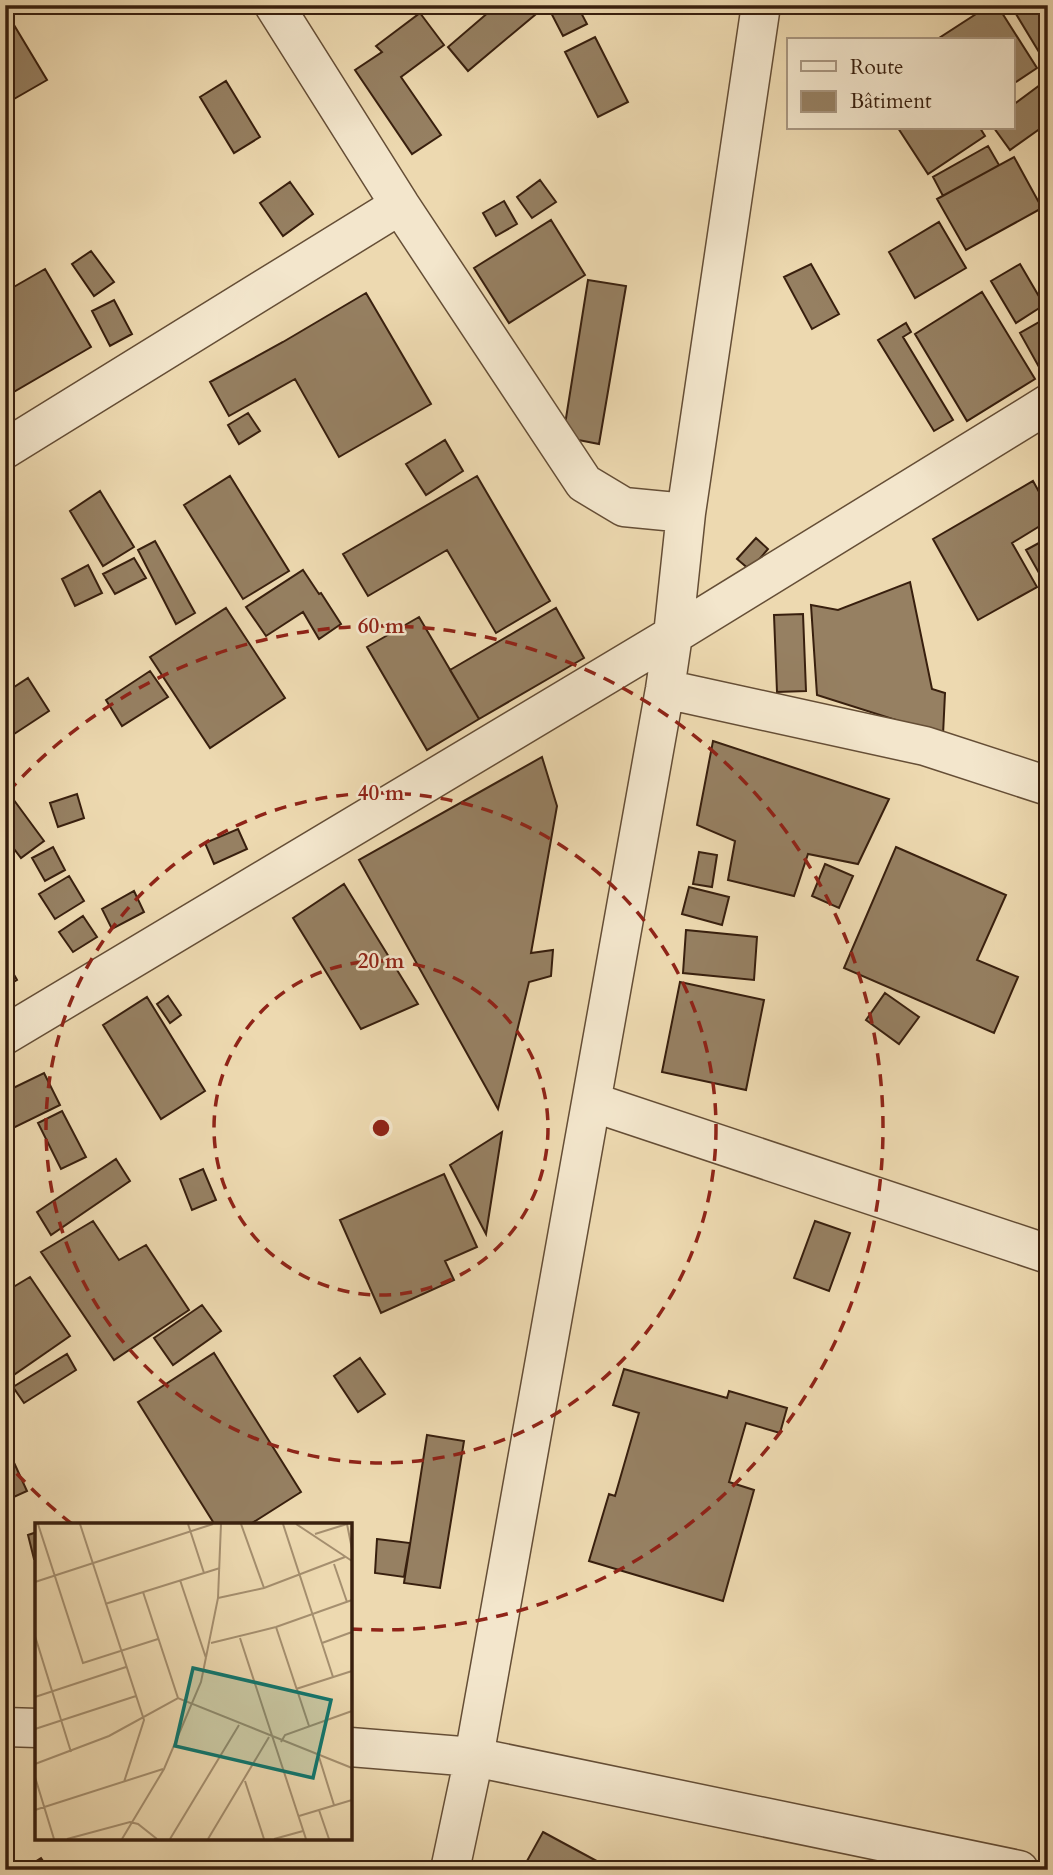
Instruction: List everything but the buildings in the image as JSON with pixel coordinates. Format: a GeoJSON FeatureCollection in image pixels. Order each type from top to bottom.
{"type":"FeatureCollection","features":[{"type":"Feature","properties":{"kind":"street"},"geometry":{"type":"LineString","coordinates":[[274,5],[400,205],[584,483],[624,507],[686,513]]}},
{"type":"Feature","properties":{"kind":"street"},"geometry":{"type":"LineString","coordinates":[[450,1870],[474,1757],[664,689],[673,635],[686,513],[761,5]]}},
{"type":"Feature","properties":{"kind":"street"},"geometry":{"type":"LineString","coordinates":[[5,449],[400,205]]}},
{"type":"Feature","properties":{"kind":"street"},"geometry":{"type":"LineString","coordinates":[[5,1035],[673,635],[1048,404]]}},
{"type":"Feature","properties":{"kind":"street"},"geometry":{"type":"LineString","coordinates":[[664,689],[925,746],[1048,786]]}},
{"type":"Feature","properties":{"kind":"street"},"geometry":{"type":"LineString","coordinates":[[592,1102],[1048,1254]]}},
{"type":"Feature","properties":{"kind":"street"},"geometry":{"type":"LineString","coordinates":[[5,1727],[35,1728]]}},
{"type":"Feature","properties":{"kind":"street"},"geometry":{"type":"LineString","coordinates":[[352,1747],[474,1757],[1019,1870]]}}]}
